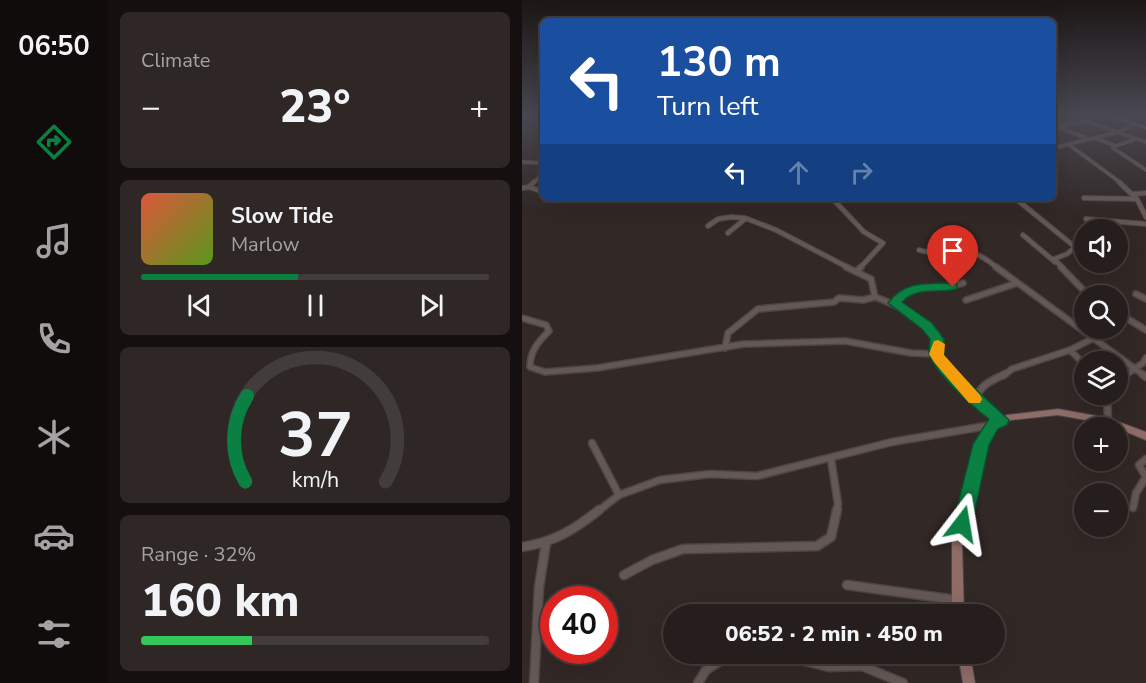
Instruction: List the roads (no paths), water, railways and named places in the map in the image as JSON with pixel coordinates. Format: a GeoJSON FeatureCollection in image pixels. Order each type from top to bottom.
{"type":"FeatureCollection","features":[{"type":"Feature","properties":{"kind":"street"},"geometry":{"type":"LineString","coordinates":[[1073,147],[1134,194],[1146,217]]}},
{"type":"Feature","properties":{"kind":"street"},"geometry":{"type":"LineString","coordinates":[[1115,147],[1113,148],[1146,170]]}},
{"type":"Feature","properties":{"kind":"street"},"geometry":{"type":"LineString","coordinates":[[522,162],[540,163]]}},
{"type":"Feature","properties":{"kind":"street"},"geometry":{"type":"LineString","coordinates":[[529,187],[540,177]]}},
{"type":"Feature","properties":{"kind":"street"},"geometry":{"type":"LineString","coordinates":[[522,188],[529,187],[540,191]]}},
{"type":"Feature","properties":{"kind":"street"},"geometry":{"type":"LineString","coordinates":[[1134,194],[1146,193]]}},
{"type":"Feature","properties":{"kind":"street"},"geometry":{"type":"LineString","coordinates":[[1084,198],[1137,199]]}},
{"type":"Feature","properties":{"kind":"street"},"geometry":{"type":"LineString","coordinates":[[835,201],[864,232],[883,243],[872,253],[870,260],[856,272]]}},
{"type":"Feature","properties":{"kind":"street"},"geometry":{"type":"LineString","coordinates":[[1019,201],[1075,247],[1067,254],[1054,259],[1056,263]]}},
{"type":"Feature","properties":{"kind":"street"},"geometry":{"type":"LineString","coordinates":[[708,226],[723,216],[762,223],[871,279],[875,297]]}},
{"type":"Feature","properties":{"kind":"street"},"geometry":{"type":"LineString","coordinates":[[728,233],[745,219]]}},
{"type":"Feature","properties":{"kind":"street"},"geometry":{"type":"LineString","coordinates":[[1128,222],[1146,224]]}},
{"type":"Feature","properties":{"kind":"street"},"geometry":{"type":"LineString","coordinates":[[1023,235],[1078,285]]}},
{"type":"Feature","properties":{"kind":"street"},"geometry":{"type":"LineString","coordinates":[[919,250],[934,256],[955,251],[981,256],[1074,326]]}},
{"type":"Feature","properties":{"kind":"street"},"geometry":{"type":"LineString","coordinates":[[894,303],[906,291],[919,288],[948,288],[963,283]]}},
{"type":"Feature","properties":{"kind":"street"},"geometry":{"type":"LineString","coordinates":[[966,300],[1017,283]]}},
{"type":"Feature","properties":{"kind":"street"},"geometry":{"type":"LineString","coordinates":[[1136,294],[1146,300],[1140,304]]}},
{"type":"Feature","properties":{"kind":"street"},"geometry":{"type":"LineString","coordinates":[[725,348],[728,333],[758,309],[834,302],[840,298],[864,300],[875,297],[894,303],[927,326],[937,339],[936,354],[997,422]]}},
{"type":"Feature","properties":{"kind":"street"},"geometry":{"type":"LineString","coordinates":[[522,318],[546,325],[549,331],[533,347],[530,359],[530,367],[545,372],[619,366],[744,344],[845,341],[911,353],[936,354]]}},
{"type":"Feature","properties":{"kind":"street"},"geometry":{"type":"LineString","coordinates":[[1128,319],[1146,330]]}},
{"type":"Feature","properties":{"kind":"street"},"geometry":{"type":"LineString","coordinates":[[975,400],[979,389],[992,379],[1003,376],[1012,369],[1070,350],[1092,339],[1146,377]]}},
{"type":"Feature","properties":{"kind":"street"},"geometry":{"type":"LineString","coordinates":[[1070,350],[1074,354]]}},
{"type":"Feature","properties":{"kind":"street"},"geometry":{"type":"LineString","coordinates":[[1128,374],[1146,358]]}},
{"type":"Feature","properties":{"kind":"street"},"geometry":{"type":"LineString","coordinates":[[522,547],[546,543],[584,522],[619,495],[660,480],[710,474],[758,476],[892,442],[1028,414],[1058,412],[1079,417]]}},
{"type":"Feature","properties":{"kind":"street"},"geometry":{"type":"LineString","coordinates":[[957,604],[957,542],[981,444],[997,422]]}},
{"type":"Feature","properties":{"kind":"street"},"geometry":{"type":"LineString","coordinates":[[1128,430],[1146,436]]}},
{"type":"Feature","properties":{"kind":"street"},"geometry":{"type":"LineString","coordinates":[[592,443],[619,495]]}},
{"type":"Feature","properties":{"kind":"street"},"geometry":{"type":"LineString","coordinates":[[624,575],[652,560],[683,549],[817,546],[831,537],[838,504],[831,459]]}},
{"type":"Feature","properties":{"kind":"street"},"geometry":{"type":"LineString","coordinates":[[1133,508],[1136,493],[1146,477],[1139,465],[1146,459]]}},
{"type":"Feature","properties":{"kind":"street"},"geometry":{"type":"LineString","coordinates":[[534,683],[539,587],[546,543]]}},
{"type":"Feature","properties":{"kind":"street"},"geometry":{"type":"LineString","coordinates":[[847,585],[957,600]]}},
{"type":"Feature","properties":{"kind":"street"},"geometry":{"type":"LineString","coordinates":[[698,683],[698,678],[715,664]]}},
{"type":"Feature","properties":{"kind":"street"},"geometry":{"type":"LineString","coordinates":[[817,664],[829,667],[862,666],[903,683]]}},
{"type":"Feature","properties":{"kind":"street"},"geometry":{"type":"LineString","coordinates":[[966,664],[969,683]]}}]}
